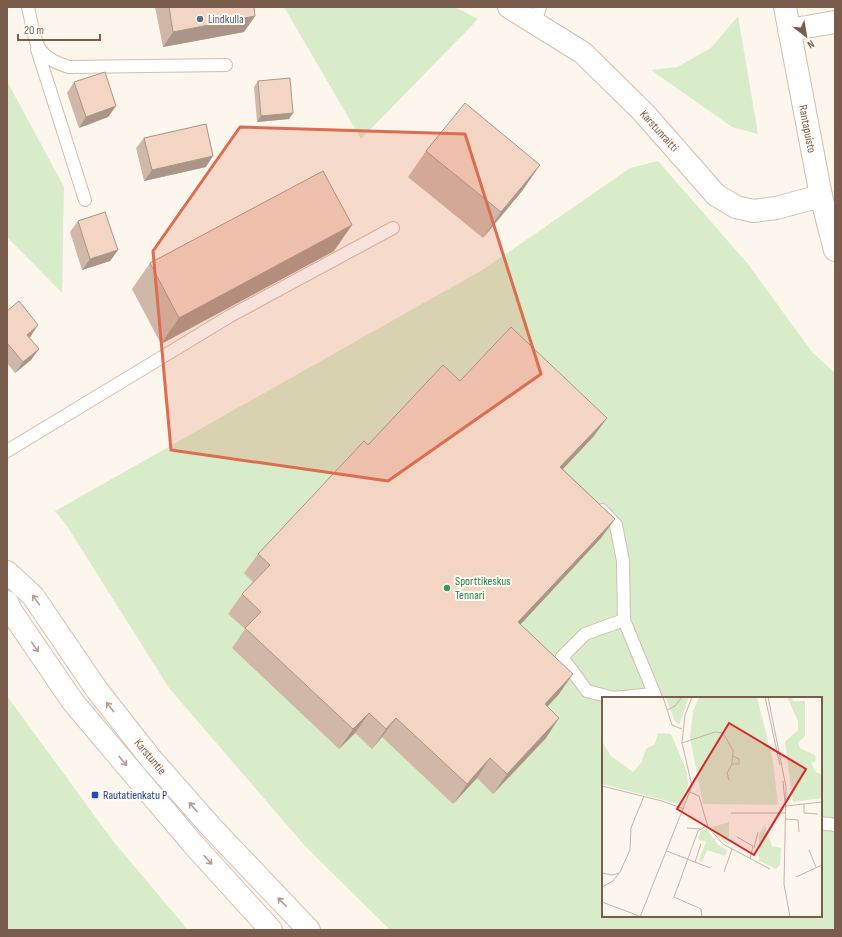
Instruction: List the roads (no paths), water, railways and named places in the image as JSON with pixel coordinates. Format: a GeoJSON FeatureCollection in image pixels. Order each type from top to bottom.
{"type":"FeatureCollection","features":[{"type":"Feature","properties":{"kind":"main road","name":"Karstunraitti"},"geometry":{"type":"LineString","coordinates":[[509,7],[538,15],[583,53],[643,112],[716,195],[736,207],[753,211],[776,208],[821,196]]}},
{"type":"Feature","properties":{"kind":"main road","name":"Rantapuisto"},"geometry":{"type":"LineString","coordinates":[[785,7],[821,196],[835,250]]}},
{"type":"Feature","properties":{"kind":"main road"},"geometry":{"type":"LineString","coordinates":[[789,30],[835,22]]}},
{"type":"Feature","properties":{"kind":"main road","name":"Karstuntie"},"geometry":{"type":"LineString","coordinates":[[7,572],[33,596],[97,690],[152,760],[212,828],[309,930]]}},
{"type":"Feature","properties":{"kind":"main road","name":"Karstuntie"},"geometry":{"type":"LineString","coordinates":[[7,602],[11,611],[73,702],[188,838],[271,930]]}},
{"type":"Feature","properties":{"kind":"lane"},"geometry":{"type":"LineString","coordinates":[[28,7],[38,49],[85,200]]}},
{"type":"Feature","properties":{"kind":"lane"},"geometry":{"type":"LineString","coordinates":[[38,49],[54,63],[69,67],[226,66]]}},
{"type":"Feature","properties":{"kind":"lane"},"geometry":{"type":"LineString","coordinates":[[7,451],[230,316],[393,228]]}},
{"type":"Feature","properties":{"kind":"lane"},"geometry":{"type":"LineString","coordinates":[[596,503],[616,525],[623,561],[624,620],[655,696],[634,697]]}},
{"type":"Feature","properties":{"kind":"lane"},"geometry":{"type":"LineString","coordinates":[[610,697],[587,691],[562,657],[585,634],[624,620]]}},
{"type":"Feature","properties":{"kind":"lane"},"geometry":{"type":"LineString","coordinates":[[822,823],[835,825]]}},
{"type":"Feature","properties":{"kind":"place","name":"Lindkulla"},"geometry":{"type":"Point","coordinates":[200,19]}},
{"type":"Feature","properties":{"kind":"place","name":"Sporttikeskus Tennari"},"geometry":{"type":"Point","coordinates":[447,588]}},
{"type":"Feature","properties":{"kind":"place","name":"Rautatienkatu P"},"geometry":{"type":"Point","coordinates":[95,795]}}]}
